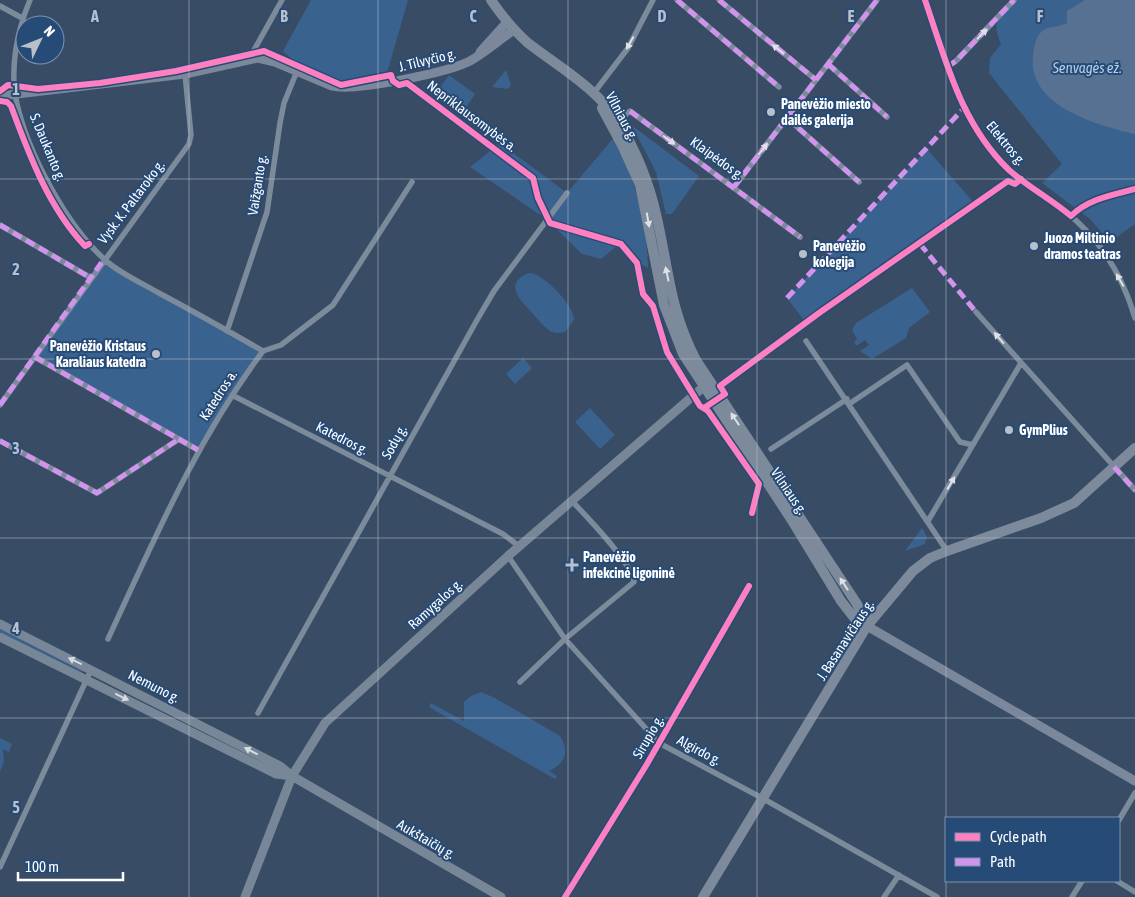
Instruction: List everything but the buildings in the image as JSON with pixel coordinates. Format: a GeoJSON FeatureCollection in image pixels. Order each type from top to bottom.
{"type":"FeatureCollection","features":[{"type":"Feature","properties":{"kind":"highway"},"geometry":{"type":"LineString","coordinates":[[491,0],[510,26],[593,94]]}},
{"type":"Feature","properties":{"kind":"highway","name":"Vilniaus g."},"geometry":{"type":"LineString","coordinates":[[593,94],[638,160],[651,194],[672,300],[680,328],[706,384],[857,604],[867,626]]}},
{"type":"Feature","properties":{"kind":"highway","name":"J. Basanavičiaus g."},"geometry":{"type":"LineString","coordinates":[[703,897],[867,626],[913,571],[930,558],[1060,510],[1093,488],[1135,448]]}},
{"type":"Feature","properties":{"kind":"main road","name":"J. Tilvyčio g."},"geometry":{"type":"LineString","coordinates":[[0,96],[16,96],[185,74],[249,59],[267,59],[332,86],[349,88],[450,68],[477,56],[510,26]]}},
{"type":"Feature","properties":{"kind":"main road","name":"Ramygalos g."},"geometry":{"type":"LineString","coordinates":[[245,897],[292,776],[319,731],[333,715],[508,556],[706,384]]}},
{"type":"Feature","properties":{"kind":"main road","name":"Nemuno g."},"geometry":{"type":"LineString","coordinates":[[0,624],[280,766],[292,776],[339,803]]}},
{"type":"Feature","properties":{"kind":"main road"},"geometry":{"type":"LineString","coordinates":[[867,626],[1135,781]]}},
{"type":"Feature","properties":{"kind":"main road","name":"Nemuno g."},"geometry":{"type":"LineString","coordinates":[[0,637],[276,774],[292,776]]}},
{"type":"Feature","properties":{"kind":"main road","name":"Aukštaičių g."},"geometry":{"type":"LineString","coordinates":[[339,803],[501,897]]}},
{"type":"Feature","properties":{"kind":"street","name":"S. Daukanto g."},"geometry":{"type":"LineString","coordinates":[[23,15],[30,0]]}},
{"type":"Feature","properties":{"kind":"street"},"geometry":{"type":"LineString","coordinates":[[249,59],[282,0]]}},
{"type":"Feature","properties":{"kind":"street"},"geometry":{"type":"LineString","coordinates":[[593,94],[628,48],[653,0]]}},
{"type":"Feature","properties":{"kind":"street"},"geometry":{"type":"LineString","coordinates":[[677,0],[779,87]]}},
{"type":"Feature","properties":{"kind":"street"},"geometry":{"type":"LineString","coordinates":[[719,0],[816,80]]}},
{"type":"Feature","properties":{"kind":"street"},"geometry":{"type":"LineString","coordinates":[[734,188],[877,0]]}},
{"type":"Feature","properties":{"kind":"street","name":"Elektros g."},"geometry":{"type":"LineString","coordinates":[[925,0],[947,67],[964,108],[999,158],[1018,177],[1079,223],[1101,249],[1121,281],[1135,318]]}},
{"type":"Feature","properties":{"kind":"street"},"geometry":{"type":"LineString","coordinates":[[947,67],[956,61],[1014,0]]}},
{"type":"Feature","properties":{"kind":"street"},"geometry":{"type":"LineString","coordinates":[[0,6],[16,15]]}},
{"type":"Feature","properties":{"kind":"street"},"geometry":{"type":"LineString","coordinates":[[828,64],[887,117]]}},
{"type":"Feature","properties":{"kind":"street","name":"S. Daukanto g."},"geometry":{"type":"LineString","coordinates":[[15,65],[16,96],[34,152],[61,206],[82,236],[104,259]]}},
{"type":"Feature","properties":{"kind":"street","name":"Vaižganto g."},"geometry":{"type":"LineString","coordinates":[[227,330],[267,212],[284,103],[297,71]]}},
{"type":"Feature","properties":{"kind":"street","name":"Vysk. K. Paltaroko g."},"geometry":{"type":"LineString","coordinates":[[0,405],[189,144],[191,135],[185,74]]}},
{"type":"Feature","properties":{"kind":"street","name":"Klaipėdos g."},"geometry":{"type":"LineString","coordinates":[[615,124],[630,111],[800,237]]}},
{"type":"Feature","properties":{"kind":"street"},"geometry":{"type":"LineString","coordinates":[[787,118],[859,182]]}},
{"type":"Feature","properties":{"kind":"street"},"geometry":{"type":"LineString","coordinates":[[104,259],[263,351],[281,345],[333,305],[412,182]]}},
{"type":"Feature","properties":{"kind":"street","name":"Sodų g."},"geometry":{"type":"LineString","coordinates":[[258,713],[494,291],[567,193]]}},
{"type":"Feature","properties":{"kind":"street"},"geometry":{"type":"LineString","coordinates":[[0,225],[91,278]]}},
{"type":"Feature","properties":{"kind":"street"},"geometry":{"type":"LineString","coordinates":[[976,312],[1135,490]]}},
{"type":"Feature","properties":{"kind":"street"},"geometry":{"type":"LineString","coordinates":[[806,341],[948,551]]}},
{"type":"Feature","properties":{"kind":"street","name":"Katedros a."},"geometry":{"type":"LineString","coordinates":[[108,639],[140,567],[198,450],[232,395],[263,351]]}},
{"type":"Feature","properties":{"kind":"street"},"geometry":{"type":"LineString","coordinates":[[35,357],[198,450]]}},
{"type":"Feature","properties":{"kind":"street"},"geometry":{"type":"LineString","coordinates":[[928,521],[1021,363]]}},
{"type":"Feature","properties":{"kind":"street"},"geometry":{"type":"LineString","coordinates":[[771,449],[907,364],[960,442],[973,445]]}},
{"type":"Feature","properties":{"kind":"street","name":"Katedros g."},"geometry":{"type":"LineString","coordinates":[[232,395],[503,534],[520,547]]}},
{"type":"Feature","properties":{"kind":"street"},"geometry":{"type":"LineString","coordinates":[[0,441],[97,493],[179,439]]}},
{"type":"Feature","properties":{"kind":"street"},"geometry":{"type":"LineString","coordinates":[[520,682],[565,639],[634,582],[633,575],[610,544],[572,501]]}},
{"type":"Feature","properties":{"kind":"street","name":"Algirdo g."},"geometry":{"type":"LineString","coordinates":[[508,556],[565,639],[659,743],[762,798],[937,897]]}},
{"type":"Feature","properties":{"kind":"street","name":"Sirupio g."},"geometry":{"type":"LineString","coordinates":[[566,897],[659,743],[748,586]]}},
{"type":"Feature","properties":{"kind":"street"},"geometry":{"type":"LineString","coordinates":[[0,867],[92,670]]}},
{"type":"Feature","properties":{"kind":"street"},"geometry":{"type":"LineString","coordinates":[[1120,818],[1135,793]]}},
{"type":"Feature","properties":{"kind":"street"},"geometry":{"type":"LineString","coordinates":[[884,897],[899,876]]}},
{"type":"Feature","properties":{"kind":"street"},"geometry":{"type":"LineString","coordinates":[[1072,897],[1081,882]]}},
{"type":"Feature","properties":{"kind":"street"},"geometry":{"type":"LineString","coordinates":[[1119,882],[1135,892]]}},
{"type":"Feature","properties":{"kind":"shaded area"},"geometry":{"type":"Polygon","coordinates":[[[311,0],[408,0],[387,73],[342,82],[295,62],[283,51],[311,0]]]}},
{"type":"Feature","properties":{"kind":"shaded area"},"geometry":{"type":"Polygon","coordinates":[[[1014,0],[1135,0],[1135,224],[1110,242],[1090,219],[1042,183],[1062,164],[989,73],[990,58],[1001,44],[997,30],[998,19],[1014,0]]]}},
{"type":"Feature","properties":{"kind":"shaded area"},"geometry":{"type":"Polygon","coordinates":[[[506,70],[511,85],[508,89],[492,87],[506,70]]]}},
{"type":"Feature","properties":{"kind":"shaded area"},"geometry":{"type":"Polygon","coordinates":[[[449,75],[475,94],[467,106],[458,108],[440,94],[439,89],[449,75]]]}},
{"type":"Feature","properties":{"kind":"shaded area"},"geometry":{"type":"Polygon","coordinates":[[[634,127],[699,176],[672,214],[666,214],[656,172],[634,127]]]}},
{"type":"Feature","properties":{"kind":"shaded area"},"geometry":{"type":"Polygon","coordinates":[[[615,136],[634,184],[642,216],[648,268],[632,259],[618,245],[601,259],[582,254],[546,219],[470,167],[500,143],[567,193],[615,136]]]}},
{"type":"Feature","properties":{"kind":"shaded area"},"geometry":{"type":"Polygon","coordinates":[[[927,149],[975,204],[806,323],[787,298],[927,149]]]}},
{"type":"Feature","properties":{"kind":"shaded area"},"geometry":{"type":"Polygon","coordinates":[[[104,259],[263,351],[198,450],[35,357],[104,259]]]}},
{"type":"Feature","properties":{"kind":"shaded area"},"geometry":{"type":"Polygon","coordinates":[[[529,273],[542,278],[557,291],[569,306],[574,320],[565,332],[556,333],[550,331],[519,298],[515,287],[517,282],[521,277],[529,273]]]}},
{"type":"Feature","properties":{"kind":"shaded area"},"geometry":{"type":"Polygon","coordinates":[[[912,288],[930,312],[909,328],[906,338],[872,359],[860,351],[869,345],[865,340],[856,346],[854,342],[857,339],[852,330],[856,323],[912,288]]]}},
{"type":"Feature","properties":{"kind":"shaded area"},"geometry":{"type":"Polygon","coordinates":[[[523,358],[532,368],[515,384],[506,374],[523,358]]]}},
{"type":"Feature","properties":{"kind":"shaded area"},"geometry":{"type":"Polygon","coordinates":[[[590,408],[615,435],[600,449],[575,422],[590,408]]]}},
{"type":"Feature","properties":{"kind":"shaded area"},"geometry":{"type":"Polygon","coordinates":[[[922,528],[927,537],[925,544],[905,551],[922,528]]]}},
{"type":"Feature","properties":{"kind":"shaded area"},"geometry":{"type":"Polygon","coordinates":[[[0,629],[83,671],[0,632],[0,629]]]}},
{"type":"Feature","properties":{"kind":"shaded area"},"geometry":{"type":"Polygon","coordinates":[[[481,692],[495,698],[560,736],[565,747],[564,757],[559,765],[549,771],[557,776],[555,779],[429,707],[431,703],[464,721],[464,702],[471,696],[481,692]]]}},
{"type":"Feature","properties":{"kind":"shaded area"},"geometry":{"type":"Polygon","coordinates":[[[0,738],[12,744],[9,752],[3,749],[4,761],[0,772],[0,738]]]}},
{"type":"Feature","properties":{"kind":"water","name":"Senvagės ež."},"geometry":{"type":"Polygon","coordinates":[[[1085,0],[1135,0],[1135,134],[1085,119],[1068,111],[1053,101],[1041,88],[1034,73],[1034,49],[1036,40],[1042,31],[1067,23],[1067,11],[1085,0]]]}},
{"type":"Feature","properties":{"kind":"marked path"},"geometry":{"type":"LineString","coordinates":[[677,0],[779,87]]}},
{"type":"Feature","properties":{"kind":"marked path"},"geometry":{"type":"LineString","coordinates":[[719,0],[816,80]]}},
{"type":"Feature","properties":{"kind":"marked path"},"geometry":{"type":"LineString","coordinates":[[734,187],[877,0]]}},
{"type":"Feature","properties":{"kind":"marked path"},"geometry":{"type":"LineString","coordinates":[[947,67],[956,61],[1014,0]]}},
{"type":"Feature","properties":{"kind":"marked path"},"geometry":{"type":"LineString","coordinates":[[828,64],[887,117]]}},
{"type":"Feature","properties":{"kind":"marked path"},"geometry":{"type":"LineString","coordinates":[[787,298],[964,108]]}},
{"type":"Feature","properties":{"kind":"marked path"},"geometry":{"type":"LineString","coordinates":[[630,111],[800,237]]}},
{"type":"Feature","properties":{"kind":"marked path"},"geometry":{"type":"LineString","coordinates":[[787,118],[859,182]]}},
{"type":"Feature","properties":{"kind":"marked path"},"geometry":{"type":"LineString","coordinates":[[0,225],[91,278]]}},
{"type":"Feature","properties":{"kind":"marked path"},"geometry":{"type":"LineString","coordinates":[[920,244],[976,312]]}},
{"type":"Feature","properties":{"kind":"marked path"},"geometry":{"type":"LineString","coordinates":[[0,405],[104,259]]}},
{"type":"Feature","properties":{"kind":"marked path"},"geometry":{"type":"LineString","coordinates":[[35,357],[198,450]]}},
{"type":"Feature","properties":{"kind":"marked path"},"geometry":{"type":"LineString","coordinates":[[0,441],[97,493],[179,439]]}},
{"type":"Feature","properties":{"kind":"marked path"},"geometry":{"type":"LineString","coordinates":[[1114,467],[1135,490]]}},
{"type":"Feature","properties":{"kind":"cycle path"},"geometry":{"type":"LineString","coordinates":[[925,0],[948,68],[967,112],[992,152],[1009,170],[1071,216],[1085,205],[1135,189]]}},
{"type":"Feature","properties":{"kind":"cycle path","name":"Nepriklausomybės a."},"geometry":{"type":"LineString","coordinates":[[0,91],[8,85],[38,89],[100,83],[176,71],[264,51],[341,85],[391,75],[393,81],[399,85],[407,83],[533,178],[538,198],[550,223],[621,244],[637,263],[643,294],[653,306],[667,352],[700,406],[708,411],[759,484],[752,513]]}},
{"type":"Feature","properties":{"kind":"cycle path"},"geometry":{"type":"LineString","coordinates":[[0,101],[7,102],[11,106],[41,180],[61,215],[85,246],[89,244]]}},
{"type":"Feature","properties":{"kind":"cycle path"},"geometry":{"type":"LineString","coordinates":[[704,408],[725,394],[720,386],[819,313],[1008,181],[1015,184],[1021,179]]}},
{"type":"Feature","properties":{"kind":"cycle path"},"geometry":{"type":"LineString","coordinates":[[565,897],[647,764],[749,586]]}},
{"type":"Feature","properties":{"kind":"place","name":"Panevėžio miesto dailės galerija"},"geometry":{"type":"Point","coordinates":[771,112]}},
{"type":"Feature","properties":{"kind":"place","name":"Juozo Miltinio dramos teatras"},"geometry":{"type":"Point","coordinates":[1034,246]}},
{"type":"Feature","properties":{"kind":"place","name":"Panevėžio kolegija"},"geometry":{"type":"Point","coordinates":[803,254]}},
{"type":"Feature","properties":{"kind":"place","name":"Panevėžio Kristaus Karaliaus katedra"},"geometry":{"type":"Point","coordinates":[156,354]}},
{"type":"Feature","properties":{"kind":"place","name":"GymPlius"},"geometry":{"type":"Point","coordinates":[1009,430]}},
{"type":"Feature","properties":{"kind":"place","name":"Panevėžio infekcinė ligoninė"},"geometry":{"type":"Point","coordinates":[572,565]}}]}
